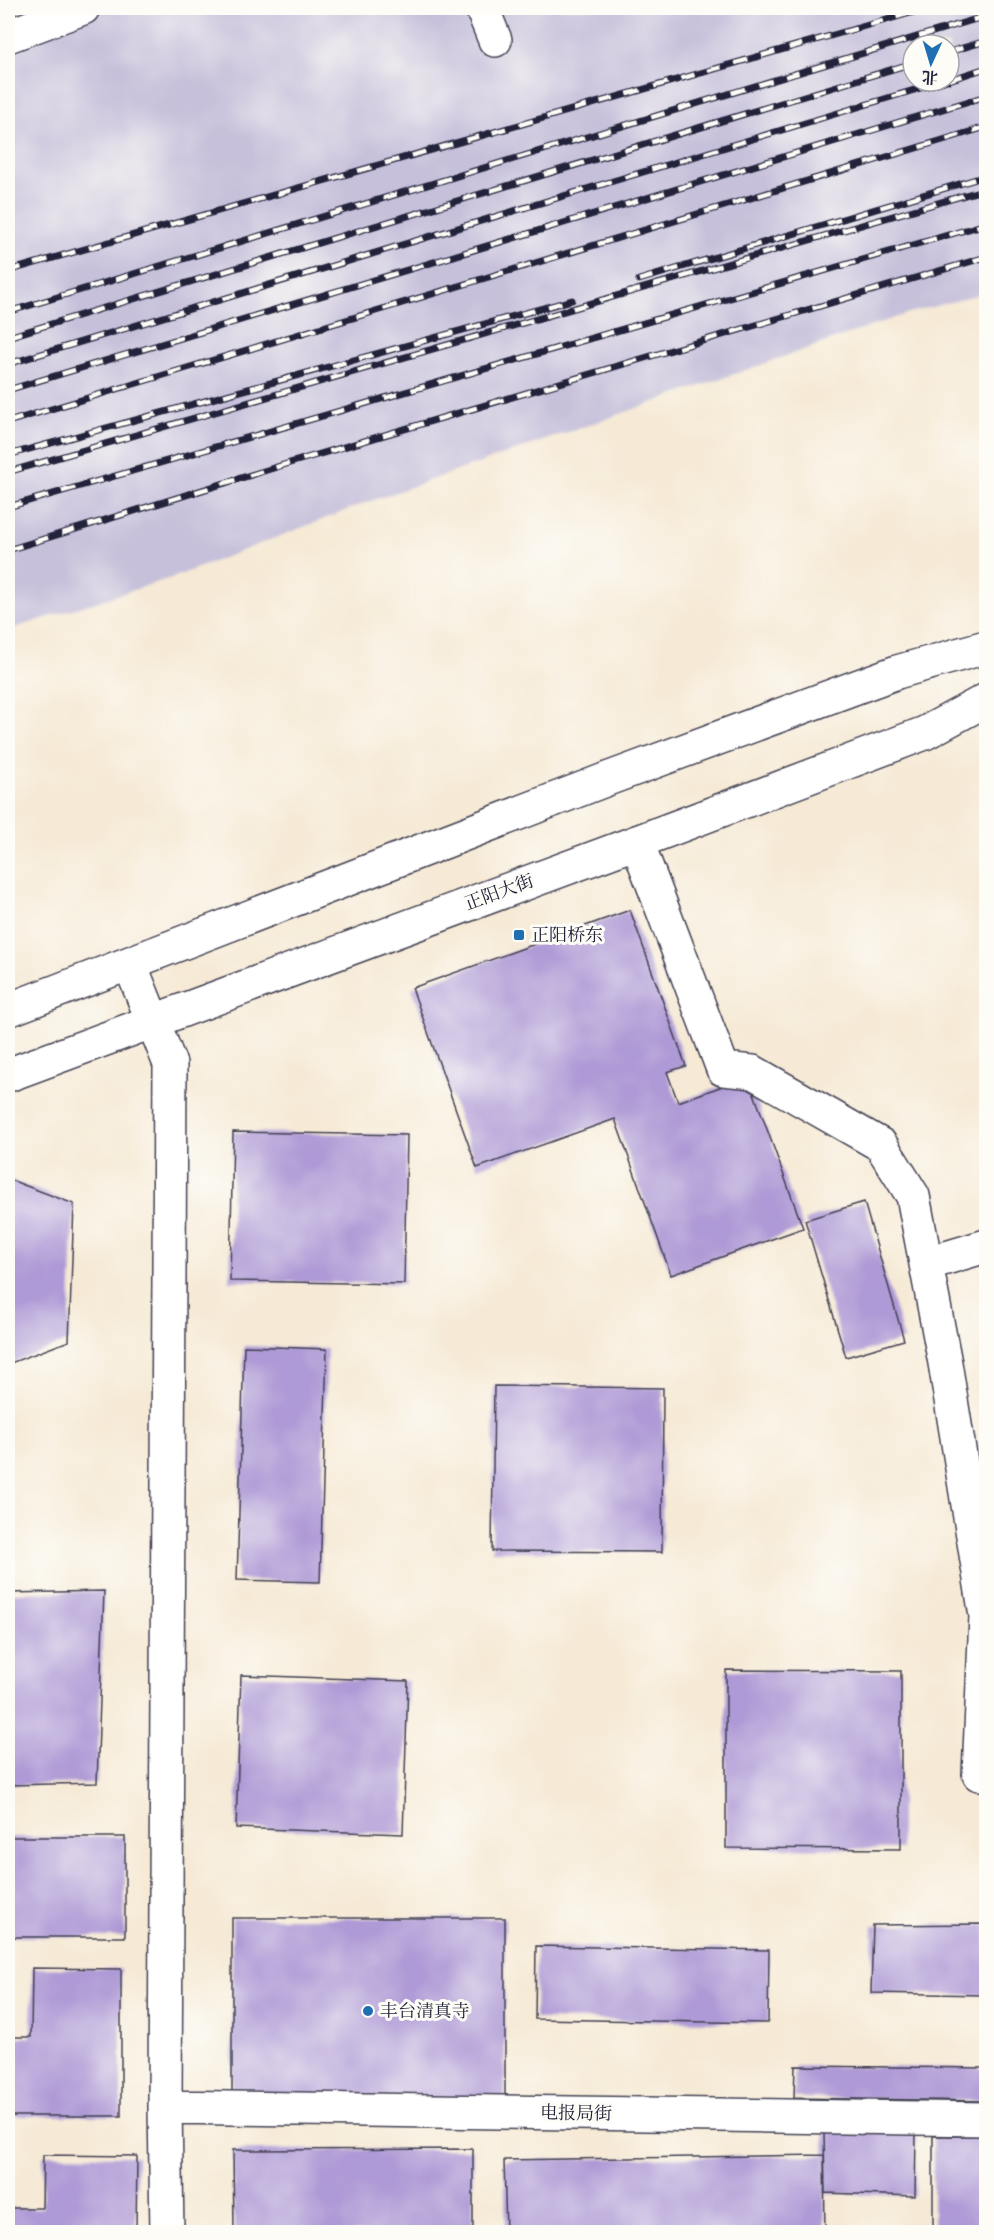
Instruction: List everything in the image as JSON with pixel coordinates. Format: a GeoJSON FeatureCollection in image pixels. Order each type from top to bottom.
{"type":"FeatureCollection","features":[{"type":"Feature","properties":{"kind":"street"},"geometry":{"type":"LineString","coordinates":[[8,36],[83,8]]}},
{"type":"Feature","properties":{"kind":"street"},"geometry":{"type":"LineString","coordinates":[[482,8],[495,40]]}},
{"type":"Feature","properties":{"kind":"street"},"geometry":{"type":"LineString","coordinates":[[8,1010],[610,778],[897,672],[987,647]]}},
{"type":"Feature","properties":{"kind":"street","name":"正阳大街"},"geometry":{"type":"LineString","coordinates":[[8,1075],[925,733],[987,700]]}},
{"type":"Feature","properties":{"kind":"street"},"geometry":{"type":"LineString","coordinates":[[637,842],[723,1069],[753,1072],[881,1145],[913,1196],[945,1363],[986,1616],[979,1774],[987,1774]]}},
{"type":"Feature","properties":{"kind":"street"},"geometry":{"type":"LineString","coordinates":[[130,964],[170,1064],[165,2107],[167,2232]]}},
{"type":"Feature","properties":{"kind":"street"},"geometry":{"type":"LineString","coordinates":[[926,1264],[987,1246]]}},
{"type":"Feature","properties":{"kind":"street","name":"电报局街"},"geometry":{"type":"LineString","coordinates":[[165,2107],[987,2119]]}},
{"type":"Feature","properties":{"kind":"shaded area"},"geometry":{"type":"Polygon","coordinates":[[[8,8],[986,8],[986,293],[909,313],[365,503],[177,576],[8,630],[8,8]]]}},
{"type":"Feature","properties":{"kind":"building"},"geometry":{"type":"Polygon","coordinates":[[[630,910],[686,1066],[667,1072],[678,1102],[748,1077],[803,1228],[671,1275],[615,1119],[477,1168],[412,988],[630,910]]]}},
{"type":"Feature","properties":{"kind":"building"},"geometry":{"type":"Polygon","coordinates":[[[233,1132],[407,1135],[404,1284],[230,1281],[233,1132]]]}},
{"type":"Feature","properties":{"kind":"building"},"geometry":{"type":"Polygon","coordinates":[[[8,1179],[74,1204],[69,1341],[8,1364],[8,1179]]]}},
{"type":"Feature","properties":{"kind":"building"},"geometry":{"type":"Polygon","coordinates":[[[864,1202],[904,1340],[846,1357],[805,1220],[864,1202]]]}},
{"type":"Feature","properties":{"kind":"building"},"geometry":{"type":"Polygon","coordinates":[[[244,1346],[327,1349],[320,1582],[237,1580],[244,1346]]]}},
{"type":"Feature","properties":{"kind":"building"},"geometry":{"type":"Polygon","coordinates":[[[494,1386],[663,1388],[662,1552],[492,1551],[494,1386]]]}},
{"type":"Feature","properties":{"kind":"building"},"geometry":{"type":"Polygon","coordinates":[[[104,1591],[97,1783],[8,1785],[8,1593],[104,1591]]]}},
{"type":"Feature","properties":{"kind":"building"},"geometry":{"type":"Polygon","coordinates":[[[726,1670],[901,1671],[901,1849],[726,1848],[726,1670]]]}},
{"type":"Feature","properties":{"kind":"building"},"geometry":{"type":"Polygon","coordinates":[[[241,1675],[408,1681],[403,1834],[236,1828],[241,1675]]]}},
{"type":"Feature","properties":{"kind":"building"},"geometry":{"type":"Polygon","coordinates":[[[8,1837],[125,1837],[125,1937],[8,1937],[8,1837]]]}},
{"type":"Feature","properties":{"kind":"building","name":"丰台清真寺"},"geometry":{"type":"Polygon","coordinates":[[[232,1918],[505,1918],[505,2105],[232,2105],[232,1918]]]}},
{"type":"Feature","properties":{"kind":"building"},"geometry":{"type":"Polygon","coordinates":[[[986,1924],[986,1995],[871,1993],[873,1925],[986,1924]]]}},
{"type":"Feature","properties":{"kind":"building"},"geometry":{"type":"Polygon","coordinates":[[[536,1946],[769,1950],[768,2023],[535,2019],[536,1946]]]}},
{"type":"Feature","properties":{"kind":"building"},"geometry":{"type":"Polygon","coordinates":[[[32,1968],[121,1969],[121,2116],[8,2116],[8,2037],[31,2037],[32,1968]]]}},
{"type":"Feature","properties":{"kind":"building"},"geometry":{"type":"Polygon","coordinates":[[[795,2066],[986,2068],[986,2101],[794,2098],[795,2066]]]}},
{"type":"Feature","properties":{"kind":"building"},"geometry":{"type":"Polygon","coordinates":[[[824,2131],[916,2132],[915,2196],[825,2193],[824,2131]]]}},
{"type":"Feature","properties":{"kind":"building"},"geometry":{"type":"Polygon","coordinates":[[[933,2136],[986,2136],[986,2232],[933,2232],[933,2136]]]}},
{"type":"Feature","properties":{"kind":"building"},"geometry":{"type":"Polygon","coordinates":[[[473,2149],[473,2232],[234,2232],[233,2150],[473,2149]]]}},
{"type":"Feature","properties":{"kind":"building"},"geometry":{"type":"Polygon","coordinates":[[[43,2155],[137,2156],[136,2232],[8,2232],[8,2208],[42,2208],[43,2155]]]}},
{"type":"Feature","properties":{"kind":"building"},"geometry":{"type":"Polygon","coordinates":[[[824,2155],[825,2232],[506,2232],[504,2160],[824,2155]]]}},
{"type":"Feature","properties":{"kind":"railway"},"geometry":{"type":"LineString","coordinates":[[8,271],[928,8]]}},
{"type":"Feature","properties":{"kind":"railway"},"geometry":{"type":"LineString","coordinates":[[8,312],[986,16]]}},
{"type":"Feature","properties":{"kind":"railway"},"geometry":{"type":"LineString","coordinates":[[961,48],[986,41]]}},
{"type":"Feature","properties":{"kind":"railway"},"geometry":{"type":"LineString","coordinates":[[8,337],[901,67]]}},
{"type":"Feature","properties":{"kind":"railway"},"geometry":{"type":"LineString","coordinates":[[961,76],[986,68]]}},
{"type":"Feature","properties":{"kind":"railway"},"geometry":{"type":"LineString","coordinates":[[8,364],[904,93]]}},
{"type":"Feature","properties":{"kind":"railway"},"geometry":{"type":"LineString","coordinates":[[8,390],[986,96]]}},
{"type":"Feature","properties":{"kind":"railway"},"geometry":{"type":"LineString","coordinates":[[8,422],[986,127]]}},
{"type":"Feature","properties":{"kind":"railway"},"geometry":{"type":"LineString","coordinates":[[639,280],[986,176]]}},
{"type":"Feature","properties":{"kind":"railway"},"geometry":{"type":"LineString","coordinates":[[8,472],[986,189]]}},
{"type":"Feature","properties":{"kind":"railway"},"geometry":{"type":"LineString","coordinates":[[8,507],[986,224]]}},
{"type":"Feature","properties":{"kind":"railway"},"geometry":{"type":"LineString","coordinates":[[8,550],[293,462],[986,257]]}},
{"type":"Feature","properties":{"kind":"railway"},"geometry":{"type":"LineString","coordinates":[[8,455],[572,300]]}},
{"type":"Feature","properties":{"kind":"place","name":"正阳桥东"},"geometry":{"type":"Point","coordinates":[519,935]}},
{"type":"Feature","properties":{"kind":"place","name":"丰台清真寺"},"geometry":{"type":"Point","coordinates":[368,2011]}}]}
